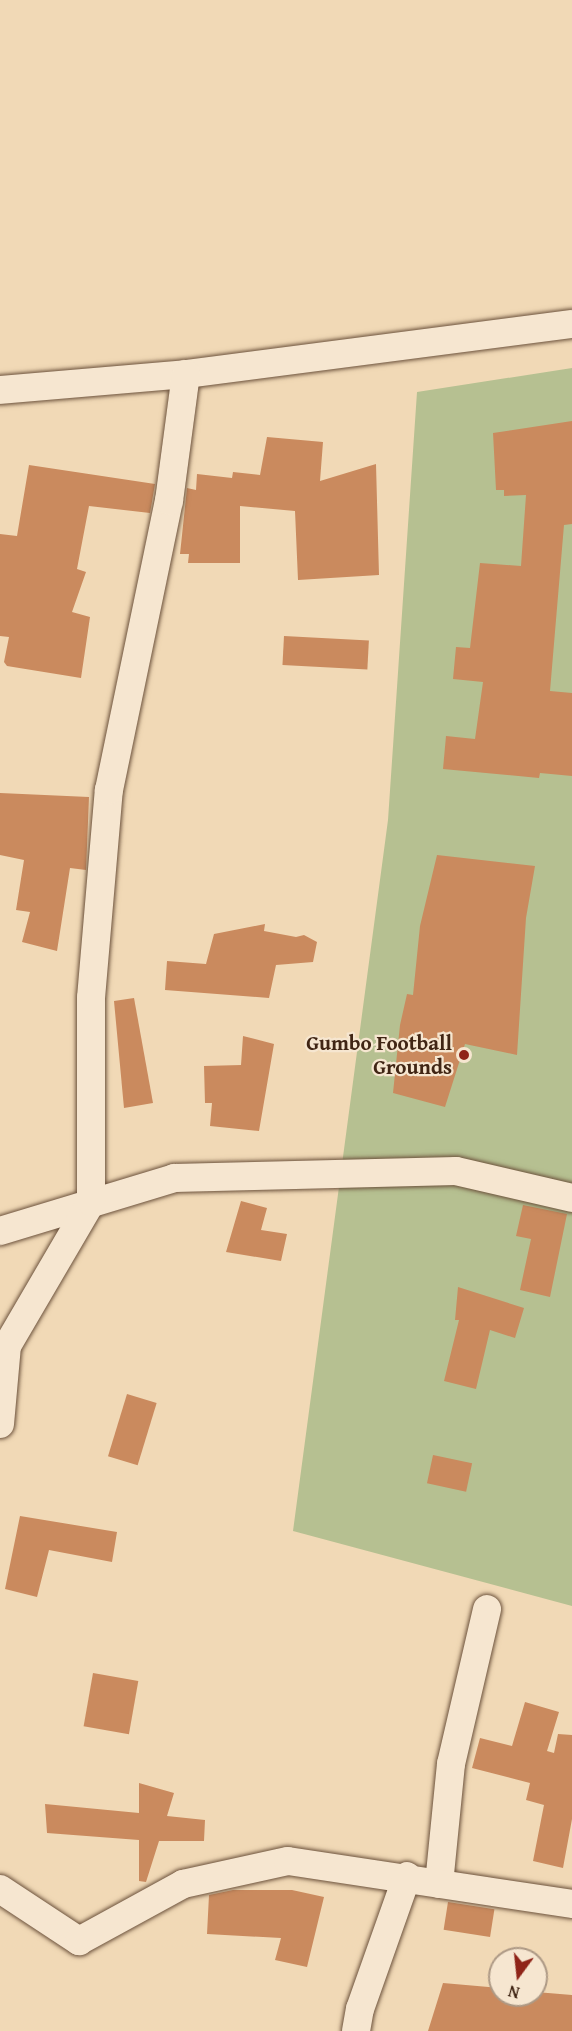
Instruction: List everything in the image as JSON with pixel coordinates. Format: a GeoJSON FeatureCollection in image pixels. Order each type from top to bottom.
{"type":"FeatureCollection","features":[{"type":"Feature","properties":{"kind":"street"},"geometry":{"type":"LineString","coordinates":[[0,390],[186,374],[572,324]]}},
{"type":"Feature","properties":{"kind":"street"},"geometry":{"type":"LineString","coordinates":[[0,1424],[7,1346],[91,1202],[91,998],[109,790],[169,501],[186,374]]}},
{"type":"Feature","properties":{"kind":"street"},"geometry":{"type":"LineString","coordinates":[[0,1231],[174,1178],[456,1171],[572,1198]]}},
{"type":"Feature","properties":{"kind":"street"},"geometry":{"type":"LineString","coordinates":[[439,1884],[451,1764],[487,1609]]}},
{"type":"Feature","properties":{"kind":"street"},"geometry":{"type":"LineString","coordinates":[[0,1889],[79,1941],[183,1884],[288,1861],[407,1876],[439,1884],[572,1904]]}},
{"type":"Feature","properties":{"kind":"street"},"geometry":{"type":"LineString","coordinates":[[356,2031],[360,2009],[407,1876]]}},
{"type":"Feature","properties":{"kind":"green space","name":"Gumbo Football Grounds"},"geometry":{"type":"Polygon","coordinates":[[[572,368],[572,1606],[293,1531],[388,820],[417,392],[572,368]]]}},
{"type":"Feature","properties":{"kind":"building"},"geometry":{"type":"Polygon","coordinates":[[[572,421],[572,524],[564,525],[550,691],[572,693],[572,776],[540,773],[539,778],[443,769],[446,736],[475,739],[483,682],[453,679],[456,647],[470,648],[480,563],[521,566],[526,495],[504,496],[504,490],[496,490],[493,433],[572,421]]]}},
{"type":"Feature","properties":{"kind":"building"},"geometry":{"type":"Polygon","coordinates":[[[267,437],[323,442],[320,481],[376,464],[379,575],[298,580],[295,511],[240,506],[240,563],[188,563],[189,554],[180,554],[187,488],[196,490],[197,474],[232,478],[233,472],[260,475],[267,437]]]}},
{"type":"Feature","properties":{"kind":"building"},"geometry":{"type":"Polygon","coordinates":[[[29,465],[155,484],[150,513],[89,506],[77,569],[86,572],[72,612],[90,617],[81,678],[7,666],[4,662],[9,637],[0,636],[0,534],[17,536],[29,465]]]}},
{"type":"Feature","properties":{"kind":"building"},"geometry":{"type":"Polygon","coordinates":[[[284,636],[369,640],[367,669],[282,665],[284,636]]]}},
{"type":"Feature","properties":{"kind":"building"},"geometry":{"type":"Polygon","coordinates":[[[0,793],[89,797],[86,870],[70,868],[57,951],[22,942],[30,912],[16,910],[24,860],[0,855],[0,793]]]}},
{"type":"Feature","properties":{"kind":"building"},"geometry":{"type":"Polygon","coordinates":[[[437,855],[535,866],[526,918],[517,1055],[465,1044],[445,1107],[393,1093],[400,1025],[407,994],[413,995],[420,926],[437,855]]]}},
{"type":"Feature","properties":{"kind":"building"},"geometry":{"type":"Polygon","coordinates":[[[265,924],[264,931],[296,937],[304,935],[317,942],[313,962],[276,965],[269,998],[165,990],[167,961],[206,964],[214,934],[265,924]]]}},
{"type":"Feature","properties":{"kind":"building"},"geometry":{"type":"Polygon","coordinates":[[[134,998],[153,1103],[124,1108],[114,1001],[134,998]]]}},
{"type":"Feature","properties":{"kind":"building"},"geometry":{"type":"Polygon","coordinates":[[[243,1036],[274,1044],[259,1131],[210,1126],[212,1103],[205,1103],[204,1066],[241,1065],[243,1036]]]}},
{"type":"Feature","properties":{"kind":"building"},"geometry":{"type":"Polygon","coordinates":[[[241,1201],[267,1208],[261,1230],[287,1234],[281,1261],[226,1252],[241,1201]]]}},
{"type":"Feature","properties":{"kind":"building"},"geometry":{"type":"Polygon","coordinates":[[[523,1205],[567,1214],[550,1297],[520,1290],[531,1239],[516,1236],[523,1205]]]}},
{"type":"Feature","properties":{"kind":"building"},"geometry":{"type":"Polygon","coordinates":[[[458,1287],[524,1308],[515,1338],[490,1330],[476,1389],[444,1381],[459,1320],[455,1320],[458,1287]]]}},
{"type":"Feature","properties":{"kind":"building"},"geometry":{"type":"Polygon","coordinates":[[[127,1394],[157,1403],[138,1465],[108,1456],[127,1394]]]}},
{"type":"Feature","properties":{"kind":"building"},"geometry":{"type":"Polygon","coordinates":[[[433,1455],[472,1463],[466,1492],[427,1483],[433,1455]]]}},
{"type":"Feature","properties":{"kind":"building"},"geometry":{"type":"Polygon","coordinates":[[[20,1516],[117,1532],[112,1562],[49,1550],[37,1597],[5,1589],[20,1516]]]}},
{"type":"Feature","properties":{"kind":"building"},"geometry":{"type":"Polygon","coordinates":[[[93,1673],[138,1681],[129,1734],[84,1726],[93,1673]]]}},
{"type":"Feature","properties":{"kind":"building"},"geometry":{"type":"Polygon","coordinates":[[[525,1702],[559,1712],[547,1751],[554,1753],[558,1734],[572,1735],[572,1819],[563,1868],[533,1861],[544,1805],[526,1800],[530,1783],[472,1768],[480,1738],[512,1746],[525,1702]]]}},
{"type":"Feature","properties":{"kind":"building"},"geometry":{"type":"Polygon","coordinates":[[[139,1783],[174,1793],[167,1816],[205,1820],[204,1841],[159,1841],[146,1882],[139,1881],[139,1840],[47,1833],[45,1804],[139,1813],[139,1783]]]}},
{"type":"Feature","properties":{"kind":"building"},"geometry":{"type":"Polygon","coordinates":[[[233,1890],[292,1890],[324,1897],[307,1967],[275,1960],[281,1938],[207,1934],[209,1895],[233,1890]]]}},
{"type":"Feature","properties":{"kind":"building"},"geometry":{"type":"Polygon","coordinates":[[[448,1902],[494,1909],[490,1937],[444,1930],[448,1902]]]}},
{"type":"Feature","properties":{"kind":"building"},"geometry":{"type":"Polygon","coordinates":[[[443,1983],[488,1987],[488,2007],[548,2007],[548,1993],[572,1995],[572,2031],[428,2031],[443,1983]]]}},
{"type":"Feature","properties":{"kind":"place","name":"Gumbo Football Grounds"},"geometry":{"type":"Point","coordinates":[464,1055]}}]}
